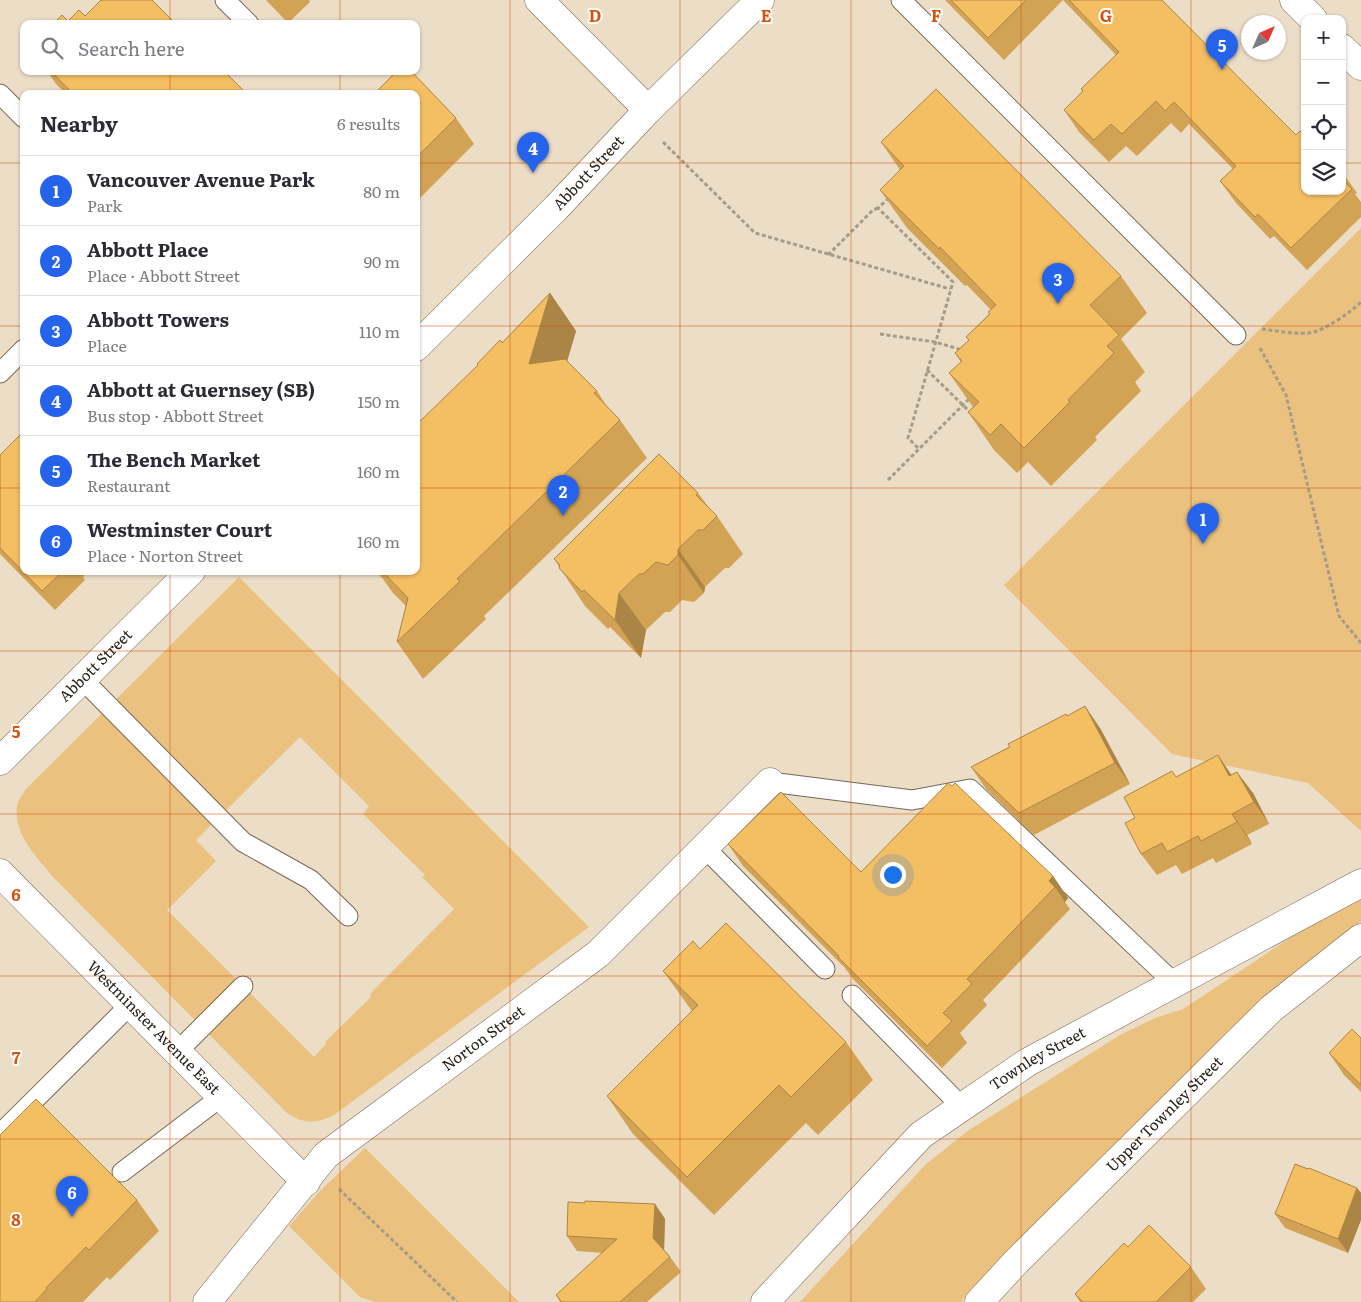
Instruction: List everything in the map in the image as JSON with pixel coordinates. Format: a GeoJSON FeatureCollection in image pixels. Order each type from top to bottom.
{"type":"FeatureCollection","features":[{"type":"Feature","properties":{"kind":"street"},"geometry":{"type":"LineString","coordinates":[[539,0],[644,114]]}},
{"type":"Feature","properties":{"kind":"street","name":"Abbott Street"},"geometry":{"type":"LineString","coordinates":[[420,343],[556,208],[644,114],[760,0]]}},
{"type":"Feature","properties":{"kind":"street"},"geometry":{"type":"LineString","coordinates":[[1294,0],[1309,15]]}},
{"type":"Feature","properties":{"kind":"street"},"geometry":{"type":"LineString","coordinates":[[1346,52],[1361,66]]}},
{"type":"Feature","properties":{"kind":"street","name":"Abbott Street"},"geometry":{"type":"LineString","coordinates":[[0,761],[187,575]]}},
{"type":"Feature","properties":{"kind":"street","name":"Norton Street"},"geometry":{"type":"LineString","coordinates":[[207,1302],[326,1155],[598,954],[770,782]]}},
{"type":"Feature","properties":{"kind":"street","name":"Westminster Avenue East"},"geometry":{"type":"LineString","coordinates":[[0,873],[221,1096],[311,1175]]}},
{"type":"Feature","properties":{"kind":"street","name":"Townley Street"},"geometry":{"type":"LineString","coordinates":[[765,1302],[921,1135],[1028,1062],[1361,883]]}},
{"type":"Feature","properties":{"kind":"street","name":"Upper Townley Street"},"geometry":{"type":"LineString","coordinates":[[979,1302],[1015,1263],[1271,1009],[1361,938]]}},
{"type":"Feature","properties":{"kind":"lane"},"geometry":{"type":"LineString","coordinates":[[225,0],[245,20]]}},
{"type":"Feature","properties":{"kind":"lane"},"geometry":{"type":"LineString","coordinates":[[901,0],[1242,331]]}},
{"type":"Feature","properties":{"kind":"lane"},"geometry":{"type":"LineString","coordinates":[[0,94],[20,114]]}},
{"type":"Feature","properties":{"kind":"lane"},"geometry":{"type":"LineString","coordinates":[[0,373],[20,353]]}},
{"type":"Feature","properties":{"kind":"lane"},"geometry":{"type":"LineString","coordinates":[[82,679],[243,842],[311,880],[348,916]]}},
{"type":"Feature","properties":{"kind":"lane"},"geometry":{"type":"LineString","coordinates":[[770,782],[912,800],[970,789],[1174,983]]}},
{"type":"Feature","properties":{"kind":"lane"},"geometry":{"type":"LineString","coordinates":[[704,847],[825,969]]}},
{"type":"Feature","properties":{"kind":"lane"},"geometry":{"type":"LineString","coordinates":[[177,1052],[243,986]]}},
{"type":"Feature","properties":{"kind":"lane"},"geometry":{"type":"LineString","coordinates":[[852,995],[962,1107]]}},
{"type":"Feature","properties":{"kind":"lane"},"geometry":{"type":"LineString","coordinates":[[0,1134],[130,1004]]}},
{"type":"Feature","properties":{"kind":"lane"},"geometry":{"type":"LineString","coordinates":[[122,1172],[221,1096]]}},
{"type":"Feature","properties":{"kind":"path"},"geometry":{"type":"LineString","coordinates":[[644,114],[755,233],[950,289]]}},
{"type":"Feature","properties":{"kind":"path"},"geometry":{"type":"LineString","coordinates":[[828,255],[873,210],[878,208],[891,195]]}},
{"type":"Feature","properties":{"kind":"path"},"geometry":{"type":"LineString","coordinates":[[878,208],[953,282],[908,438],[919,449]]}},
{"type":"Feature","properties":{"kind":"path"},"geometry":{"type":"LineString","coordinates":[[1242,331],[1310,333],[1336,322],[1361,302]]}},
{"type":"Feature","properties":{"kind":"path"},"geometry":{"type":"LineString","coordinates":[[1242,331],[1286,395],[1339,616],[1361,643]]}},
{"type":"Feature","properties":{"kind":"path"},"geometry":{"type":"LineString","coordinates":[[880,334],[935,342],[970,352]]}},
{"type":"Feature","properties":{"kind":"path"},"geometry":{"type":"LineString","coordinates":[[927,370],[975,418]]}},
{"type":"Feature","properties":{"kind":"path"},"geometry":{"type":"LineString","coordinates":[[888,480],[975,393]]}},
{"type":"Feature","properties":{"kind":"path"},"geometry":{"type":"LineString","coordinates":[[311,1175],[457,1302]]}},
{"type":"Feature","properties":{"kind":"shaded area"},"geometry":{"type":"Polygon","coordinates":[[[1361,228],[1361,831],[1308,783],[1172,754],[1004,585],[1361,228]]]}},
{"type":"Feature","properties":{"kind":"shaded area"},"geometry":{"type":"Polygon","coordinates":[[[239,577],[589,927],[334,1115],[322,1120],[304,1121],[287,1113],[53,877],[22,835],[19,826],[17,806],[19,799],[26,789],[239,577]],[[300,737],[196,840],[216,861],[167,910],[314,1057],[326,1044],[325,1042],[371,997],[370,994],[454,909],[422,877],[425,875],[363,814],[369,806],[300,737]]]}},
{"type":"Feature","properties":{"kind":"shaded area"},"geometry":{"type":"Polygon","coordinates":[[[1361,891],[1361,922],[1333,942],[1229,1031],[986,1274],[961,1302],[800,1302],[925,1165],[969,1130],[1120,1035],[1155,1018],[1183,1009],[1361,891]]]}},
{"type":"Feature","properties":{"kind":"shaded area"},"geometry":{"type":"Polygon","coordinates":[[[365,1148],[519,1302],[375,1302],[360,1297],[289,1226],[320,1191],[365,1148]]]}},
{"type":"Feature","properties":{"kind":"building"},"geometry":{"type":"Polygon","coordinates":[[[101,0],[152,0],[172,20],[69,20],[79,10],[85,16],[101,0]]]}},
{"type":"Feature","properties":{"kind":"building"},"geometry":{"type":"Polygon","coordinates":[[[951,0],[1026,0],[988,38],[951,0]]]}},
{"type":"Feature","properties":{"kind":"building"},"geometry":{"type":"Polygon","coordinates":[[[1069,0],[1162,0],[1296,135],[1301,132],[1301,195],[1346,195],[1291,248],[1258,214],[1255,217],[1220,181],[1236,166],[1174,102],[1165,111],[1156,101],[1122,134],[1111,124],[1094,140],[1064,110],[1083,91],[1081,89],[1119,52],[1069,0]]]}},
{"type":"Feature","properties":{"kind":"building"},"geometry":{"type":"Polygon","coordinates":[[[62,15],[67,20],[57,20],[62,15]]]}},
{"type":"Feature","properties":{"kind":"building"},"geometry":{"type":"Polygon","coordinates":[[[55,75],[228,75],[243,90],[69,90],[55,75]]]}},
{"type":"Feature","properties":{"kind":"building"},"geometry":{"type":"Polygon","coordinates":[[[393,75],[415,75],[456,118],[420,154],[420,90],[378,90],[393,75]]]}},
{"type":"Feature","properties":{"kind":"building"},"geometry":{"type":"Polygon","coordinates":[[[936,89],[1121,276],[1090,305],[1119,335],[1107,346],[1114,353],[1068,400],[1070,402],[1024,448],[1001,424],[990,435],[968,412],[979,402],[949,373],[962,361],[955,353],[969,340],[966,337],[990,314],[988,312],[996,305],[940,247],[939,249],[880,190],[904,166],[881,142],[936,89]]]}},
{"type":"Feature","properties":{"kind":"building"},"geometry":{"type":"Polygon","coordinates":[[[1346,183],[1352,189],[1346,195],[1346,183]]]}},
{"type":"Feature","properties":{"kind":"building"},"geometry":{"type":"Polygon","coordinates":[[[550,293],[529,364],[565,359],[597,391],[594,393],[620,420],[457,579],[460,581],[397,642],[408,598],[386,575],[420,575],[420,421],[478,365],[500,340],[502,343],[550,293]]]}},
{"type":"Feature","properties":{"kind":"building"},"geometry":{"type":"Polygon","coordinates":[[[20,435],[20,568],[0,548],[0,455],[20,435]]]}},
{"type":"Feature","properties":{"kind":"building"},"geometry":{"type":"Polygon","coordinates":[[[659,454],[698,493],[696,495],[717,516],[703,530],[698,530],[678,549],[678,555],[668,565],[656,562],[643,574],[639,574],[619,593],[615,620],[584,590],[582,592],[559,568],[560,565],[554,559],[659,454]]]}},
{"type":"Feature","properties":{"kind":"building"},"geometry":{"type":"Polygon","coordinates":[[[26,575],[59,575],[42,591],[26,575]]]}},
{"type":"Feature","properties":{"kind":"building"},"geometry":{"type":"Polygon","coordinates":[[[1085,706],[1115,763],[1019,813],[971,767],[1010,747],[1008,744],[1085,706]]]}},
{"type":"Feature","properties":{"kind":"building"},"geometry":{"type":"Polygon","coordinates":[[[1218,755],[1229,776],[1237,772],[1254,802],[1232,814],[1237,822],[1201,841],[1198,836],[1167,852],[1162,843],[1141,854],[1125,823],[1135,818],[1124,797],[1172,771],[1176,777],[1218,755]]]}},
{"type":"Feature","properties":{"kind":"building"},"geometry":{"type":"Polygon","coordinates":[[[948,783],[952,786],[955,783],[1053,876],[1049,881],[1055,887],[967,979],[972,984],[943,1013],[952,1021],[927,1046],[728,844],[781,792],[861,872],[948,783]]]}},
{"type":"Feature","properties":{"kind":"building"},"geometry":{"type":"Polygon","coordinates":[[[726,923],[846,1042],[791,1097],[779,1085],[687,1177],[607,1096],[698,1005],[663,971],[693,941],[700,949],[726,923]]]}},
{"type":"Feature","properties":{"kind":"building"},"geometry":{"type":"Polygon","coordinates":[[[1352,1029],[1361,1038],[1361,1085],[1329,1053],[1352,1029]]]}},
{"type":"Feature","properties":{"kind":"building"},"geometry":{"type":"Polygon","coordinates":[[[36,1099],[137,1200],[89,1250],[86,1247],[35,1302],[0,1302],[0,1135],[36,1099]]]}},
{"type":"Feature","properties":{"kind":"building"},"geometry":{"type":"Polygon","coordinates":[[[1295,1164],[1357,1188],[1338,1239],[1275,1214],[1295,1164]]]}},
{"type":"Feature","properties":{"kind":"building"},"geometry":{"type":"Polygon","coordinates":[[[585,1201],[655,1204],[653,1238],[670,1257],[620,1302],[562,1302],[556,1295],[617,1239],[567,1236],[568,1202],[585,1203],[585,1201]]]}},
{"type":"Feature","properties":{"kind":"building"},"geometry":{"type":"Polygon","coordinates":[[[1149,1225],[1191,1267],[1156,1302],[1083,1302],[1075,1294],[1124,1243],[1128,1247],[1149,1225]]]}},
{"type":"Feature","properties":{"kind":"place","name":"The Bench Market"},"geometry":{"type":"Point","coordinates":[1222,70]}},
{"type":"Feature","properties":{"kind":"place","name":"Abbott at Guernsey (SB)"},"geometry":{"type":"Point","coordinates":[533,173]}},
{"type":"Feature","properties":{"kind":"place","name":"Abbott Towers"},"geometry":{"type":"Point","coordinates":[1058,304]}},
{"type":"Feature","properties":{"kind":"place","name":"Abbott Place"},"geometry":{"type":"Point","coordinates":[563,516]}},
{"type":"Feature","properties":{"kind":"place","name":"Vancouver Avenue Park"},"geometry":{"type":"Point","coordinates":[1203,544]}},
{"type":"Feature","properties":{"kind":"place","name":"Westminster Court"},"geometry":{"type":"Point","coordinates":[72,1217]}}]}
